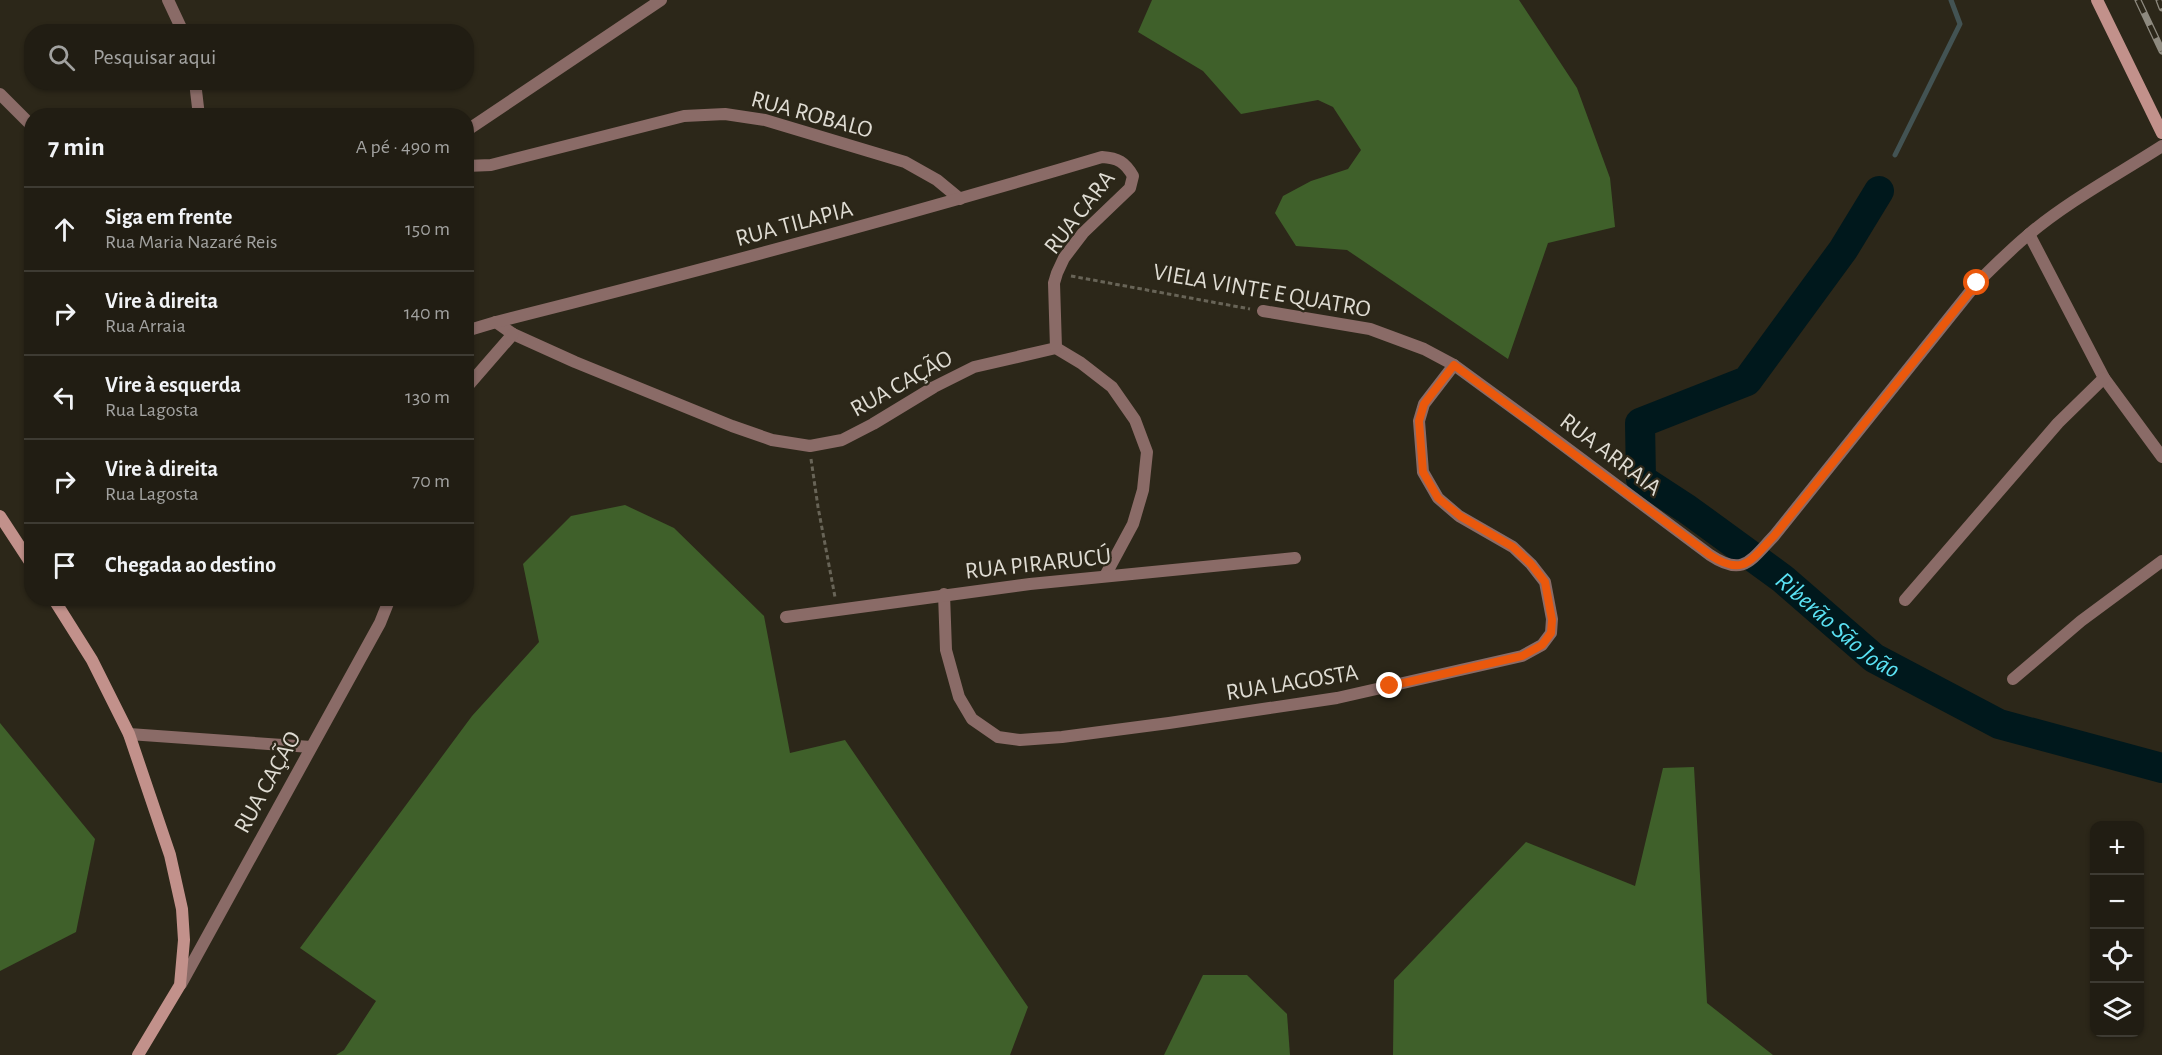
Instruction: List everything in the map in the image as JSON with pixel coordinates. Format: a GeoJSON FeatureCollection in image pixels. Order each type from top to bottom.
{"type":"FeatureCollection","features":[{"type":"Feature","properties":{"kind":"street"},"geometry":{"type":"LineString","coordinates":[[168,0],[179,24]]}},
{"type":"Feature","properties":{"kind":"street"},"geometry":{"type":"LineString","coordinates":[[474,127],[661,0]]}},
{"type":"Feature","properties":{"kind":"street"},"geometry":{"type":"LineString","coordinates":[[2097,0],[2162,133]]}},
{"type":"Feature","properties":{"kind":"street"},"geometry":{"type":"LineString","coordinates":[[196,90],[198,108]]}},
{"type":"Feature","properties":{"kind":"street"},"geometry":{"type":"LineString","coordinates":[[0,94],[24,118]]}},
{"type":"Feature","properties":{"kind":"street","name":"RUA ROBALO"},"geometry":{"type":"LineString","coordinates":[[474,166],[491,165],[684,116],[725,114],[765,120],[905,162],[937,180],[960,199]]}},
{"type":"Feature","properties":{"kind":"street"},"geometry":{"type":"LineString","coordinates":[[2162,146],[2067,206],[2029,234],[2104,378],[2162,457]]}},
{"type":"Feature","properties":{"kind":"street","name":"RUA TILAPIA"},"geometry":{"type":"LineString","coordinates":[[474,329],[709,268],[960,199],[1102,157]]}},
{"type":"Feature","properties":{"kind":"street","name":"RUA CARA"},"geometry":{"type":"LineString","coordinates":[[1056,348],[1054,283],[1057,273],[1064,258],[1083,233],[1130,188],[1133,176],[1126,165],[1114,158],[1102,157]]}},
{"type":"Feature","properties":{"kind":"street","name":"RUA ARRAIA"},"geometry":{"type":"LineString","coordinates":[[1454,365],[1716,559],[1723,564],[1736,567],[1746,563],[1774,536],[1977,283],[2029,234]]}},
{"type":"Feature","properties":{"kind":"street","name":"VIELA VINTE E QUATRO"},"geometry":{"type":"LineString","coordinates":[[1263,311],[1370,329],[1424,349],[1454,365]]}},
{"type":"Feature","properties":{"kind":"street","name":"RUA CAÇÃO"},"geometry":{"type":"LineString","coordinates":[[496,322],[513,334],[585,366],[732,426],[772,440],[810,446],[842,440],[934,387],[974,367],[1056,348]]}},
{"type":"Feature","properties":{"kind":"street"},"geometry":{"type":"LineString","coordinates":[[474,379],[513,334]]}},
{"type":"Feature","properties":{"kind":"street"},"geometry":{"type":"LineString","coordinates":[[1056,348],[1081,363],[1112,387],[1135,420],[1147,452],[1143,490],[1132,524],[1105,576]]}},
{"type":"Feature","properties":{"kind":"street","name":"RUA LAGOSTA"},"geometry":{"type":"LineString","coordinates":[[944,594],[946,650],[959,697],[972,719],[980,725],[998,737],[1020,740],[1148,726],[1337,698],[1522,656],[1542,645],[1551,633],[1552,620],[1545,582],[1531,564],[1513,547],[1460,516],[1438,498],[1423,472],[1419,421],[1424,404],[1454,365]]}},
{"type":"Feature","properties":{"kind":"street"},"geometry":{"type":"LineString","coordinates":[[1905,600],[2058,423],[2104,378]]}},
{"type":"Feature","properties":{"kind":"street"},"geometry":{"type":"LineString","coordinates":[[0,516],[24,553]]}},
{"type":"Feature","properties":{"kind":"street","name":"RUA PIRARUCÚ"},"geometry":{"type":"LineString","coordinates":[[786,617],[944,594],[1295,558]]}},
{"type":"Feature","properties":{"kind":"street"},"geometry":{"type":"LineString","coordinates":[[2013,679],[2080,621],[2162,561]]}},
{"type":"Feature","properties":{"kind":"street"},"geometry":{"type":"LineString","coordinates":[[57,606],[92,660],[129,734],[170,855],[182,909],[184,940],[180,985],[138,1055]]}},
{"type":"Feature","properties":{"kind":"street","name":"RUA CAÇÃO"},"geometry":{"type":"LineString","coordinates":[[180,985],[380,623],[387,606]]}},
{"type":"Feature","properties":{"kind":"street"},"geometry":{"type":"LineString","coordinates":[[129,734],[311,747]]}},
{"type":"Feature","properties":{"kind":"path","name":"VIELA VINTE E QUATRO"},"geometry":{"type":"LineString","coordinates":[[1057,273],[1263,311]]}},
{"type":"Feature","properties":{"kind":"path"},"geometry":{"type":"LineString","coordinates":[[810,446],[818,507],[837,609]]}},
{"type":"Feature","properties":{"kind":"green space"},"geometry":{"type":"Polygon","coordinates":[[[1152,0],[1519,0],[1577,88],[1610,178],[1615,227],[1548,243],[1508,359],[1347,250],[1296,246],[1275,213],[1283,196],[1311,181],[1348,169],[1361,150],[1333,107],[1318,100],[1241,114],[1203,71],[1138,32],[1152,0]]]}},
{"type":"Feature","properties":{"kind":"green space"},"geometry":{"type":"Polygon","coordinates":[[[625,505],[674,528],[764,616],[790,753],[845,740],[1028,1007],[1010,1055],[336,1055],[344,1050],[376,1001],[300,948],[472,716],[539,642],[523,564],[571,516],[625,505]]]}},
{"type":"Feature","properties":{"kind":"green space"},"geometry":{"type":"Polygon","coordinates":[[[0,723],[95,839],[76,932],[0,971],[0,723]]]}},
{"type":"Feature","properties":{"kind":"green space"},"geometry":{"type":"Polygon","coordinates":[[[1694,767],[1707,1003],[1773,1055],[1393,1055],[1394,980],[1526,842],[1635,886],[1663,768],[1694,767]]]}},
{"type":"Feature","properties":{"kind":"green space"},"geometry":{"type":"Polygon","coordinates":[[[1203,975],[1247,975],[1287,1014],[1290,1055],[1164,1055],[1203,975]]]}},
{"type":"Feature","properties":{"kind":"waterway"},"geometry":{"type":"LineString","coordinates":[[1895,155],[1960,24],[1951,0]]}},
{"type":"Feature","properties":{"kind":"waterway","name":"Riberão São João"},"geometry":{"type":"LineString","coordinates":[[1879,191],[1843,250],[1747,381],[1640,423],[1641,479],[1687,509],[1783,579],[1874,658],[1999,724],[2162,768]]}},
{"type":"Feature","properties":{"kind":"railway"},"geometry":{"type":"LineString","coordinates":[[2138,0],[2162,51]]}},
{"type":"Feature","properties":{"kind":"railway"},"geometry":{"type":"LineString","coordinates":[[2159,0],[2162,8]]}},
{"type":"Feature","properties":{"kind":"route"},"geometry":{"type":"LineString","coordinates":[[1390,686],[1522,656],[1542,645],[1551,633],[1552,620],[1545,582],[1531,564],[1513,547],[1460,516],[1438,498],[1423,472],[1419,421],[1424,404],[1454,365],[1710,555],[1723,564],[1736,567],[1746,563],[1774,536],[1977,283]]}}]}
